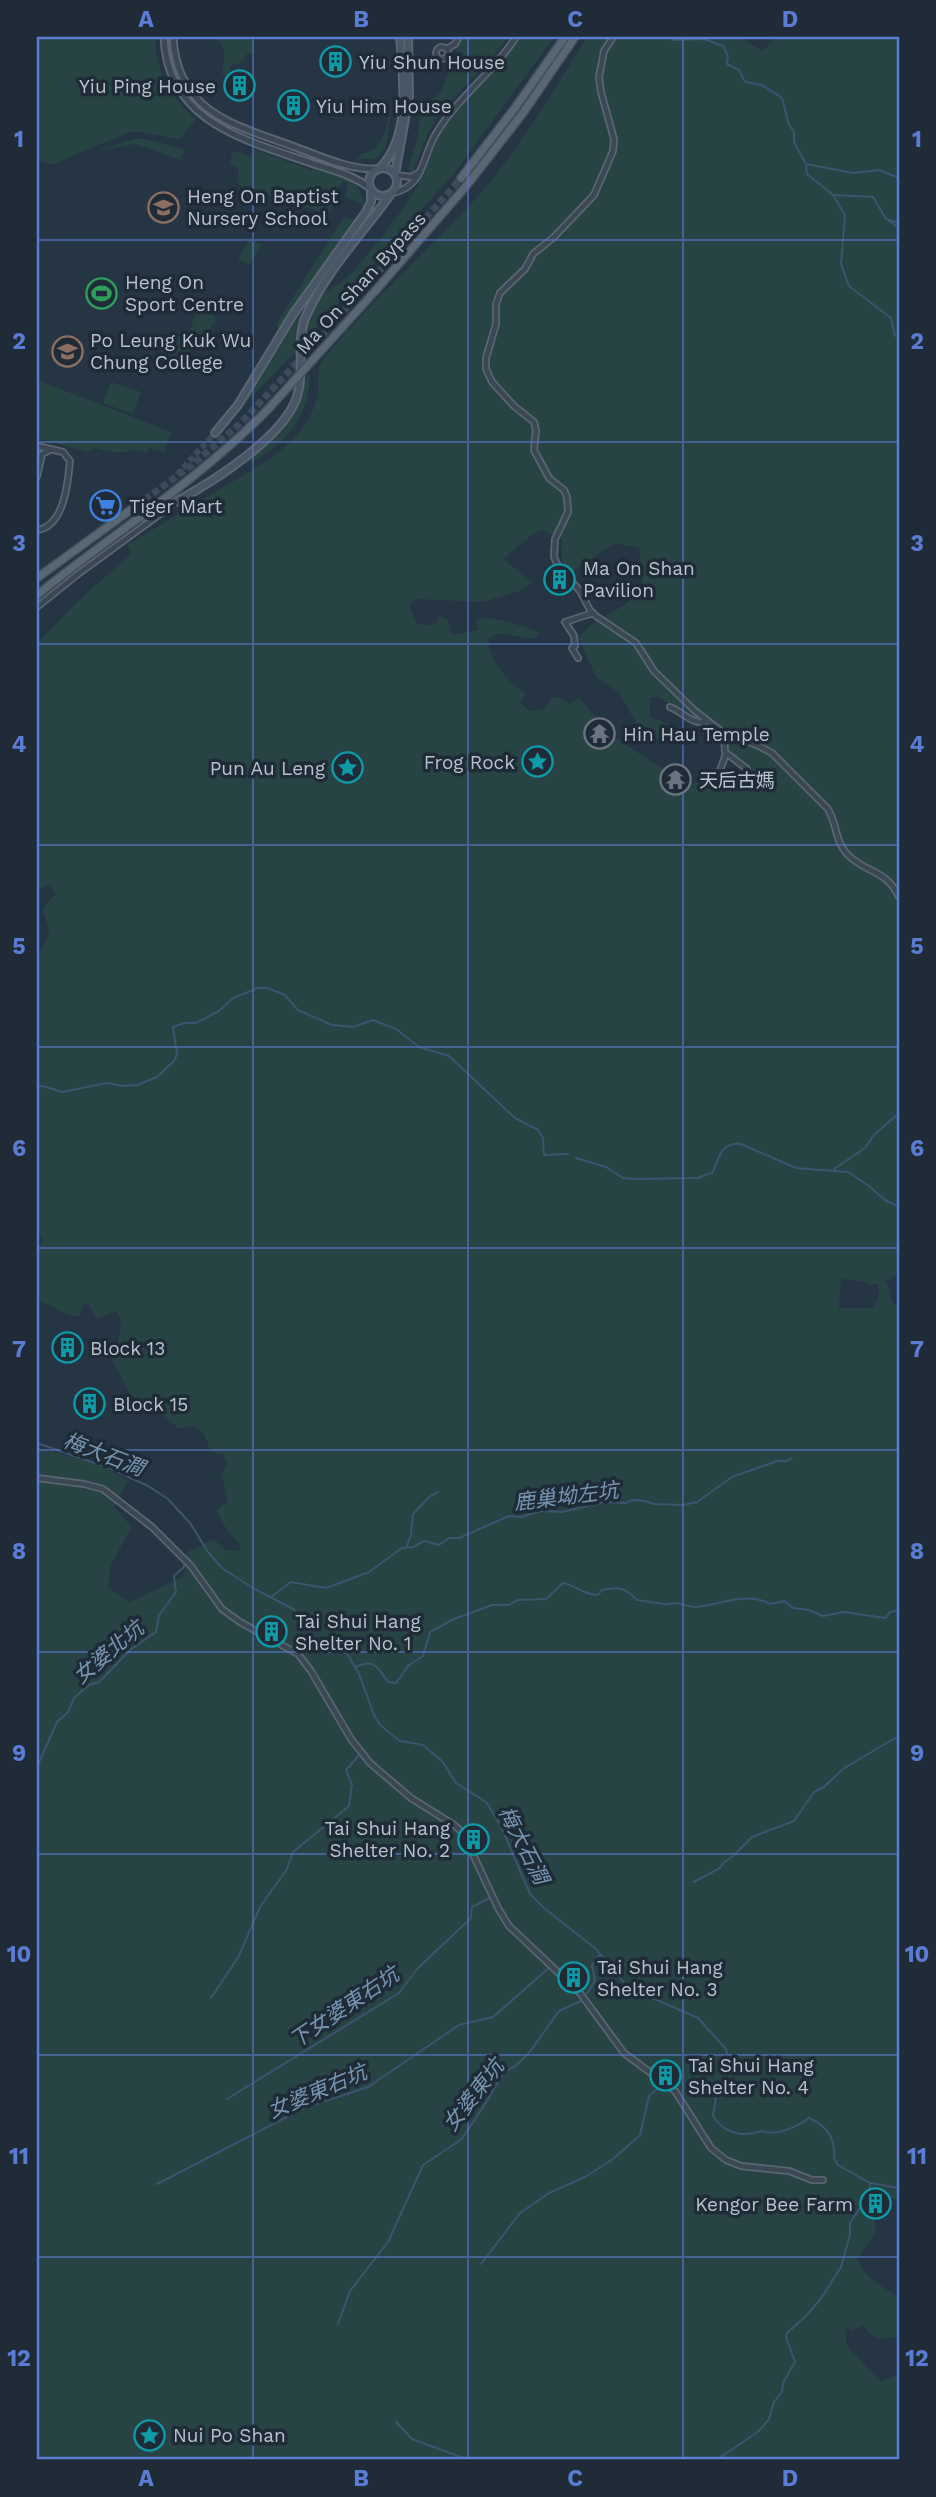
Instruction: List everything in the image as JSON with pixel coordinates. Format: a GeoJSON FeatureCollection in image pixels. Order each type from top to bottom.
{"type":"FeatureCollection","features":[{"type":"Feature","properties":{"kind":"main road"},"geometry":{"type":"LineString","coordinates":[[215,433],[237,405],[292,316],[371,202],[369,178],[394,149],[401,120],[403,87],[400,37]]}},
{"type":"Feature","properties":{"kind":"main road"},"geometry":{"type":"LineString","coordinates":[[138,519],[171,505],[261,444],[286,418],[298,392],[301,370],[300,340],[306,314],[338,264],[398,186],[396,175],[409,97],[408,37]]}},
{"type":"Feature","properties":{"kind":"main road"},"geometry":{"type":"LineString","coordinates":[[461,177],[515,108],[565,37]]}},
{"type":"Feature","properties":{"kind":"main road","name":"Ma On Shan Bypass"},"geometry":{"type":"LineString","coordinates":[[37,595],[227,449],[271,406],[467,185],[523,113],[575,37]]}},
{"type":"Feature","properties":{"kind":"main road"},"geometry":{"type":"LineString","coordinates":[[379,169],[387,168],[396,175]]}},
{"type":"Feature","properties":{"kind":"main road"},"geometry":{"type":"LineString","coordinates":[[371,190],[382,197],[391,194]]}},
{"type":"Feature","properties":{"kind":"main road"},"geometry":{"type":"LineString","coordinates":[[37,578],[136,506]]}},
{"type":"Feature","properties":{"kind":"street"},"geometry":{"type":"LineString","coordinates":[[164,37],[167,62],[173,80],[186,101],[207,120],[236,136],[351,177],[371,190]]}},
{"type":"Feature","properties":{"kind":"street"},"geometry":{"type":"LineString","coordinates":[[173,37],[176,62],[186,86],[206,108],[221,119],[353,168],[379,169]]}},
{"type":"Feature","properties":{"kind":"street"},"geometry":{"type":"LineString","coordinates":[[447,49],[455,44],[459,37]]}},
{"type":"Feature","properties":{"kind":"street"},"geometry":{"type":"LineString","coordinates":[[391,194],[412,185],[444,120],[468,91],[498,62],[516,37]]}},
{"type":"Feature","properties":{"kind":"street"},"geometry":{"type":"LineString","coordinates":[[613,37],[602,58],[599,77],[614,139],[612,154],[594,195],[554,237],[533,254],[525,269],[500,293],[496,304],[494,333],[485,365],[491,381],[514,406],[533,421],[536,430],[534,450],[550,479],[564,490],[568,512],[555,539],[554,557],[558,566],[579,589],[593,613],[636,643],[654,670],[707,721],[724,734],[772,753],[828,810],[834,820],[838,841],[848,855],[886,878],[899,897]]}},
{"type":"Feature","properties":{"kind":"street"},"geometry":{"type":"LineString","coordinates":[[396,175],[411,177],[421,171]]}},
{"type":"Feature","properties":{"kind":"street"},"geometry":{"type":"LineString","coordinates":[[37,446],[63,452],[70,461],[56,519],[46,528],[37,530]]}},
{"type":"Feature","properties":{"kind":"street"},"geometry":{"type":"LineString","coordinates":[[37,473],[43,454],[54,450]]}},
{"type":"Feature","properties":{"kind":"street"},"geometry":{"type":"LineString","coordinates":[[37,462],[37,473]]}},
{"type":"Feature","properties":{"kind":"street"},"geometry":{"type":"LineString","coordinates":[[37,607],[171,505]]}},
{"type":"Feature","properties":{"kind":"street"},"geometry":{"type":"LineString","coordinates":[[578,658],[572,648],[575,646],[574,636],[565,622],[593,613]]}},
{"type":"Feature","properties":{"kind":"street"},"geometry":{"type":"LineString","coordinates":[[670,706],[693,721],[707,721]]}},
{"type":"Feature","properties":{"kind":"street"},"geometry":{"type":"LineString","coordinates":[[724,734],[723,746],[726,753],[747,770],[748,776]]}},
{"type":"Feature","properties":{"kind":"street"},"geometry":{"type":"LineString","coordinates":[[717,778],[726,753]]}},
{"type":"Feature","properties":{"kind":"street"},"geometry":{"type":"LineString","coordinates":[[37,1478],[90,1485],[111,1494],[152,1527],[184,1559],[222,1609],[298,1654],[363,1756],[405,1793],[460,1830],[468,1840],[495,1903],[509,1926],[580,1993],[624,2053],[675,2091],[711,2148],[726,2160],[741,2166],[789,2171],[810,2179],[822,2180]]}},
{"type":"Feature","properties":{"kind":"green space"},"geometry":{"type":"Polygon","coordinates":[[[37,37],[155,37],[158,61],[166,82],[179,102],[196,119],[180,139],[132,131],[56,163],[48,164],[37,160],[37,37]]]}},
{"type":"Feature","properties":{"kind":"green space"},"geometry":{"type":"Polygon","coordinates":[[[219,37],[246,37],[253,41],[255,52],[247,54],[241,63],[231,65],[230,75],[225,76],[222,73],[224,55],[219,37]]]}},
{"type":"Feature","properties":{"kind":"green space"},"geometry":{"type":"Polygon","coordinates":[[[462,37],[508,37],[438,117],[413,171],[410,172],[408,169],[417,139],[422,107],[440,93],[462,37]]]}},
{"type":"Feature","properties":{"kind":"green space"},"geometry":{"type":"Polygon","coordinates":[[[521,37],[554,37],[455,172],[304,342],[306,322],[316,303],[354,271],[388,229],[418,185],[445,127],[521,37]]]}},
{"type":"Feature","properties":{"kind":"green space"},"geometry":{"type":"Polygon","coordinates":[[[587,37],[739,37],[762,51],[777,37],[899,37],[899,1273],[885,1282],[890,1288],[892,1302],[899,1306],[899,2200],[879,2197],[867,2209],[876,2224],[875,2233],[857,2259],[870,2278],[899,2298],[899,2342],[894,2337],[876,2337],[869,2333],[864,2325],[852,2331],[850,2328],[845,2330],[847,2346],[880,2381],[899,2375],[899,2460],[37,2460],[37,1447],[102,1466],[128,1481],[114,1507],[132,1527],[111,1564],[108,1588],[130,1602],[184,1576],[187,1552],[214,1539],[225,1550],[239,1551],[240,1544],[227,1530],[216,1510],[228,1501],[221,1474],[227,1464],[223,1454],[211,1452],[204,1434],[195,1426],[178,1428],[147,1401],[131,1396],[112,1359],[121,1322],[117,1311],[97,1319],[88,1303],[82,1305],[80,1316],[68,1315],[37,1299],[37,1253],[42,1239],[37,1226],[37,959],[50,931],[42,909],[55,895],[51,886],[37,890],[37,643],[80,599],[131,554],[127,545],[260,465],[296,435],[315,405],[319,368],[325,356],[494,177],[536,118],[587,37]],[[541,530],[503,559],[533,583],[520,591],[483,602],[416,599],[409,605],[417,623],[426,626],[436,623],[439,616],[448,620],[452,635],[478,630],[476,619],[492,619],[540,632],[534,639],[500,633],[488,639],[492,655],[501,670],[526,694],[520,702],[529,711],[545,709],[551,698],[557,697],[570,704],[579,698],[614,737],[684,783],[743,781],[752,770],[709,732],[659,697],[650,697],[650,717],[668,724],[676,732],[672,742],[664,743],[639,728],[619,693],[596,677],[579,639],[593,624],[629,602],[642,586],[639,548],[615,543],[571,572],[562,561],[561,538],[541,530]],[[841,1279],[839,1308],[873,1308],[879,1296],[878,1284],[868,1285],[867,1282],[841,1279]]]}},
{"type":"Feature","properties":{"kind":"green space"},"geometry":{"type":"Polygon","coordinates":[[[394,97],[385,150],[374,159],[356,159],[379,143],[394,97]]]}},
{"type":"Feature","properties":{"kind":"green space"},"geometry":{"type":"Polygon","coordinates":[[[134,139],[146,139],[185,150],[181,160],[135,144],[98,151],[134,139]]]}},
{"type":"Feature","properties":{"kind":"green space"},"geometry":{"type":"Polygon","coordinates":[[[253,149],[311,170],[313,168],[346,179],[359,189],[364,206],[345,196],[348,183],[343,181],[329,215],[239,185],[239,171],[237,167],[230,165],[232,153],[237,151],[250,156],[253,149]]]}},
{"type":"Feature","properties":{"kind":"green space"},"geometry":{"type":"Polygon","coordinates":[[[344,217],[355,220],[283,327],[278,329],[277,322],[344,217]]]}},
{"type":"Feature","properties":{"kind":"green space"},"geometry":{"type":"Polygon","coordinates":[[[250,238],[262,245],[249,265],[238,259],[250,238]]]}},
{"type":"Feature","properties":{"kind":"green space"},"geometry":{"type":"Polygon","coordinates":[[[200,301],[210,304],[216,321],[180,361],[160,355],[163,346],[190,330],[200,301]]]}},
{"type":"Feature","properties":{"kind":"green space"},"geometry":{"type":"Polygon","coordinates":[[[304,309],[298,326],[296,351],[235,414],[286,335],[304,309]]]}},
{"type":"Feature","properties":{"kind":"green space"},"geometry":{"type":"Polygon","coordinates":[[[310,373],[306,403],[294,426],[276,445],[251,463],[248,457],[270,440],[289,420],[310,373]]]}},
{"type":"Feature","properties":{"kind":"green space"},"geometry":{"type":"Polygon","coordinates":[[[37,380],[171,432],[164,452],[149,448],[147,453],[135,450],[117,453],[95,448],[88,452],[37,438],[37,380]]]}},
{"type":"Feature","properties":{"kind":"green space"},"geometry":{"type":"Polygon","coordinates":[[[111,382],[141,392],[133,414],[103,403],[111,382]]]}},
{"type":"Feature","properties":{"kind":"waterway"},"geometry":{"type":"LineString","coordinates":[[668,37],[673,40],[704,39],[723,46],[728,56],[727,64],[739,70],[745,82],[762,85],[782,98],[789,125],[794,132],[794,142],[806,164],[853,173],[879,170],[899,178]]}},
{"type":"Feature","properties":{"kind":"waterway"},"geometry":{"type":"LineString","coordinates":[[806,166],[807,174],[833,195],[873,197],[886,219],[899,223]]}},
{"type":"Feature","properties":{"kind":"waterway"},"geometry":{"type":"LineString","coordinates":[[833,195],[845,215],[841,264],[849,286],[891,318],[895,336]]}},
{"type":"Feature","properties":{"kind":"waterway"},"geometry":{"type":"LineString","coordinates":[[889,221],[899,228]]}},
{"type":"Feature","properties":{"kind":"waterway"},"geometry":{"type":"LineString","coordinates":[[37,1087],[43,1086],[62,1092],[107,1083],[137,1085],[157,1077],[174,1061],[177,1054],[173,1027],[196,1023],[219,1011],[233,998],[258,988],[267,988],[285,995],[298,1010],[332,1025],[353,1027],[373,1020],[396,1029],[419,1047],[449,1056],[515,1118],[538,1130],[543,1138],[544,1155],[568,1154]]}},
{"type":"Feature","properties":{"kind":"waterway"},"geometry":{"type":"LineString","coordinates":[[834,1169],[865,1148],[874,1135],[899,1113]]}},
{"type":"Feature","properties":{"kind":"waterway"},"geometry":{"type":"LineString","coordinates":[[576,1158],[606,1167],[623,1178],[698,1178],[713,1172],[725,1148],[741,1144],[796,1168],[848,1172],[885,1200],[899,1207]]}},
{"type":"Feature","properties":{"kind":"waterway","name":"梅大石澗"},"geometry":{"type":"LineString","coordinates":[[37,1443],[109,1468],[148,1486],[168,1499],[190,1523],[208,1552],[222,1568],[295,1610],[310,1633],[348,1655],[359,1674],[380,1725],[400,1741],[423,1745],[442,1761],[456,1783],[486,1802],[501,1826],[530,1894],[596,1949],[626,1985],[638,1994],[698,2018],[726,2049],[729,2065],[716,2097],[713,2116],[722,2127],[741,2134],[773,2132],[792,2127],[809,2118],[829,2134],[838,2165],[870,2183],[899,2188]]}},
{"type":"Feature","properties":{"kind":"waterway","name":"鹿巢坳左坑"},"geometry":{"type":"LineString","coordinates":[[271,1597],[291,1582],[326,1588],[369,1572],[402,1548],[413,1547],[424,1541],[439,1545],[449,1538],[459,1538],[509,1516],[521,1517],[541,1511],[562,1512],[604,1502],[626,1503],[632,1500],[683,1505],[697,1502],[732,1477],[792,1458]]}},
{"type":"Feature","properties":{"kind":"waterway"},"geometry":{"type":"LineString","coordinates":[[406,1548],[411,1535],[413,1514],[429,1497],[438,1492]]}},
{"type":"Feature","properties":{"kind":"waterway","name":"女婆北坑"},"geometry":{"type":"LineString","coordinates":[[37,1767],[57,1722],[68,1712],[74,1698],[89,1685],[99,1682],[130,1650],[156,1632],[159,1615],[176,1592],[174,1576],[184,1567],[184,1560]]}},
{"type":"Feature","properties":{"kind":"waterway"},"geometry":{"type":"LineString","coordinates":[[355,1667],[372,1664],[388,1682],[396,1683],[409,1665],[423,1656],[430,1632],[454,1619],[492,1605],[546,1599],[563,1583],[593,1595],[598,1595],[602,1590],[618,1588],[637,1600],[694,1607],[753,1599],[770,1604],[784,1601],[793,1608],[809,1610],[823,1616],[844,1612],[885,1618],[890,1612],[899,1610]]}},
{"type":"Feature","properties":{"kind":"waterway"},"geometry":{"type":"LineString","coordinates":[[694,1882],[720,1868],[752,1837],[794,1821],[814,1792],[824,1787],[843,1769],[895,1738],[899,1739]]}},
{"type":"Feature","properties":{"kind":"waterway"},"geometry":{"type":"LineString","coordinates":[[211,1998],[239,1956],[260,1907],[287,1869],[293,1852],[349,1806],[352,1785],[346,1770],[360,1754]]}},
{"type":"Feature","properties":{"kind":"waterway","name":"下女婆東右坑"},"geometry":{"type":"LineString","coordinates":[[227,2099],[399,1993],[418,1968],[471,1918],[472,1907],[491,1897]]}},
{"type":"Feature","properties":{"kind":"waterway"},"geometry":{"type":"LineString","coordinates":[[587,1993],[595,1981],[592,1965],[600,1954]]}},
{"type":"Feature","properties":{"kind":"waterway","name":"女婆東右坑"},"geometry":{"type":"LineString","coordinates":[[157,2184],[304,2108],[368,2087],[459,2025],[493,2017],[550,1967]]}},
{"type":"Feature","properties":{"kind":"waterway","name":"女婆東坑"},"geometry":{"type":"LineString","coordinates":[[338,2324],[350,2291],[388,2242],[423,2165],[462,2139],[504,2072],[529,2053],[559,2011],[581,2001]]}},
{"type":"Feature","properties":{"kind":"waterway"},"geometry":{"type":"LineString","coordinates":[[481,2264],[520,2213],[549,2193],[585,2177],[613,2159],[640,2135],[649,2096],[662,2085]]}},
{"type":"Feature","properties":{"kind":"waterway"},"geometry":{"type":"LineString","coordinates":[[723,2460],[725,2454],[759,2431],[769,2419],[774,2402],[782,2392],[783,2383],[795,2362],[787,2333],[822,2297],[841,2267],[850,2235],[850,2223],[869,2195],[870,2184]]}},
{"type":"Feature","properties":{"kind":"waterway"},"geometry":{"type":"LineString","coordinates":[[396,2422],[412,2439],[469,2460]]}},
{"type":"Feature","properties":{"kind":"waterway"},"geometry":{"type":"LineString","coordinates":[[715,2460],[723,2455]]}},
{"type":"Feature","properties":{"kind":"tunnel"},"geometry":{"type":"LineString","coordinates":[[136,506],[192,465],[242,422],[461,178]]}},
{"type":"Feature","properties":{"kind":"tunnel"},"geometry":{"type":"LineString","coordinates":[[171,481],[215,433]]}},
{"type":"Feature","properties":{"kind":"place","name":"Yiu Shun House"},"geometry":{"type":"Point","coordinates":[336,62]}},
{"type":"Feature","properties":{"kind":"place","name":"Yiu Ping House"},"geometry":{"type":"Point","coordinates":[239,86]}},
{"type":"Feature","properties":{"kind":"place","name":"Yiu Him House"},"geometry":{"type":"Point","coordinates":[293,106]}},
{"type":"Feature","properties":{"kind":"place","name":"Heng On Baptist Nursery School"},"geometry":{"type":"Point","coordinates":[164,207]}},
{"type":"Feature","properties":{"kind":"place","name":"Heng On Sport Centre"},"geometry":{"type":"Point","coordinates":[102,293]}},
{"type":"Feature","properties":{"kind":"place","name":"Po Leung Kuk Wu Chung College"},"geometry":{"type":"Point","coordinates":[67,351]}},
{"type":"Feature","properties":{"kind":"place","name":"Tiger Mart"},"geometry":{"type":"Point","coordinates":[106,506]}},
{"type":"Feature","properties":{"kind":"place","name":"Ma On Shan Pavilion"},"geometry":{"type":"Point","coordinates":[560,579]}},
{"type":"Feature","properties":{"kind":"place","name":"Hin Hau Temple"},"geometry":{"type":"Point","coordinates":[600,734]}},
{"type":"Feature","properties":{"kind":"place","name":"Frog Rock"},"geometry":{"type":"Point","coordinates":[538,762]}},
{"type":"Feature","properties":{"kind":"place","name":"Pun Au Leng"},"geometry":{"type":"Point","coordinates":[348,768]}},
{"type":"Feature","properties":{"kind":"place","name":"天后古媽"},"geometry":{"type":"Point","coordinates":[676,780]}},
{"type":"Feature","properties":{"kind":"place","name":"Block 13"},"geometry":{"type":"Point","coordinates":[67,1348]}},
{"type":"Feature","properties":{"kind":"place","name":"Block 15"},"geometry":{"type":"Point","coordinates":[90,1404]}},
{"type":"Feature","properties":{"kind":"place","name":"Tai Shui Hang Shelter No. 1"},"geometry":{"type":"Point","coordinates":[272,1632]}},
{"type":"Feature","properties":{"kind":"place","name":"Tai Shui Hang Shelter No. 2"},"geometry":{"type":"Point","coordinates":[473,1839]}},
{"type":"Feature","properties":{"kind":"place","name":"Tai Shui Hang Shelter No. 3"},"geometry":{"type":"Point","coordinates":[574,1978]}},
{"type":"Feature","properties":{"kind":"place","name":"Tai Shui Hang Shelter No. 4"},"geometry":{"type":"Point","coordinates":[665,2076]}},
{"type":"Feature","properties":{"kind":"place","name":"Kengor Bee Farm"},"geometry":{"type":"Point","coordinates":[876,2204]}},
{"type":"Feature","properties":{"kind":"place","name":"Nui Po Shan"},"geometry":{"type":"Point","coordinates":[150,2435]}}]}
